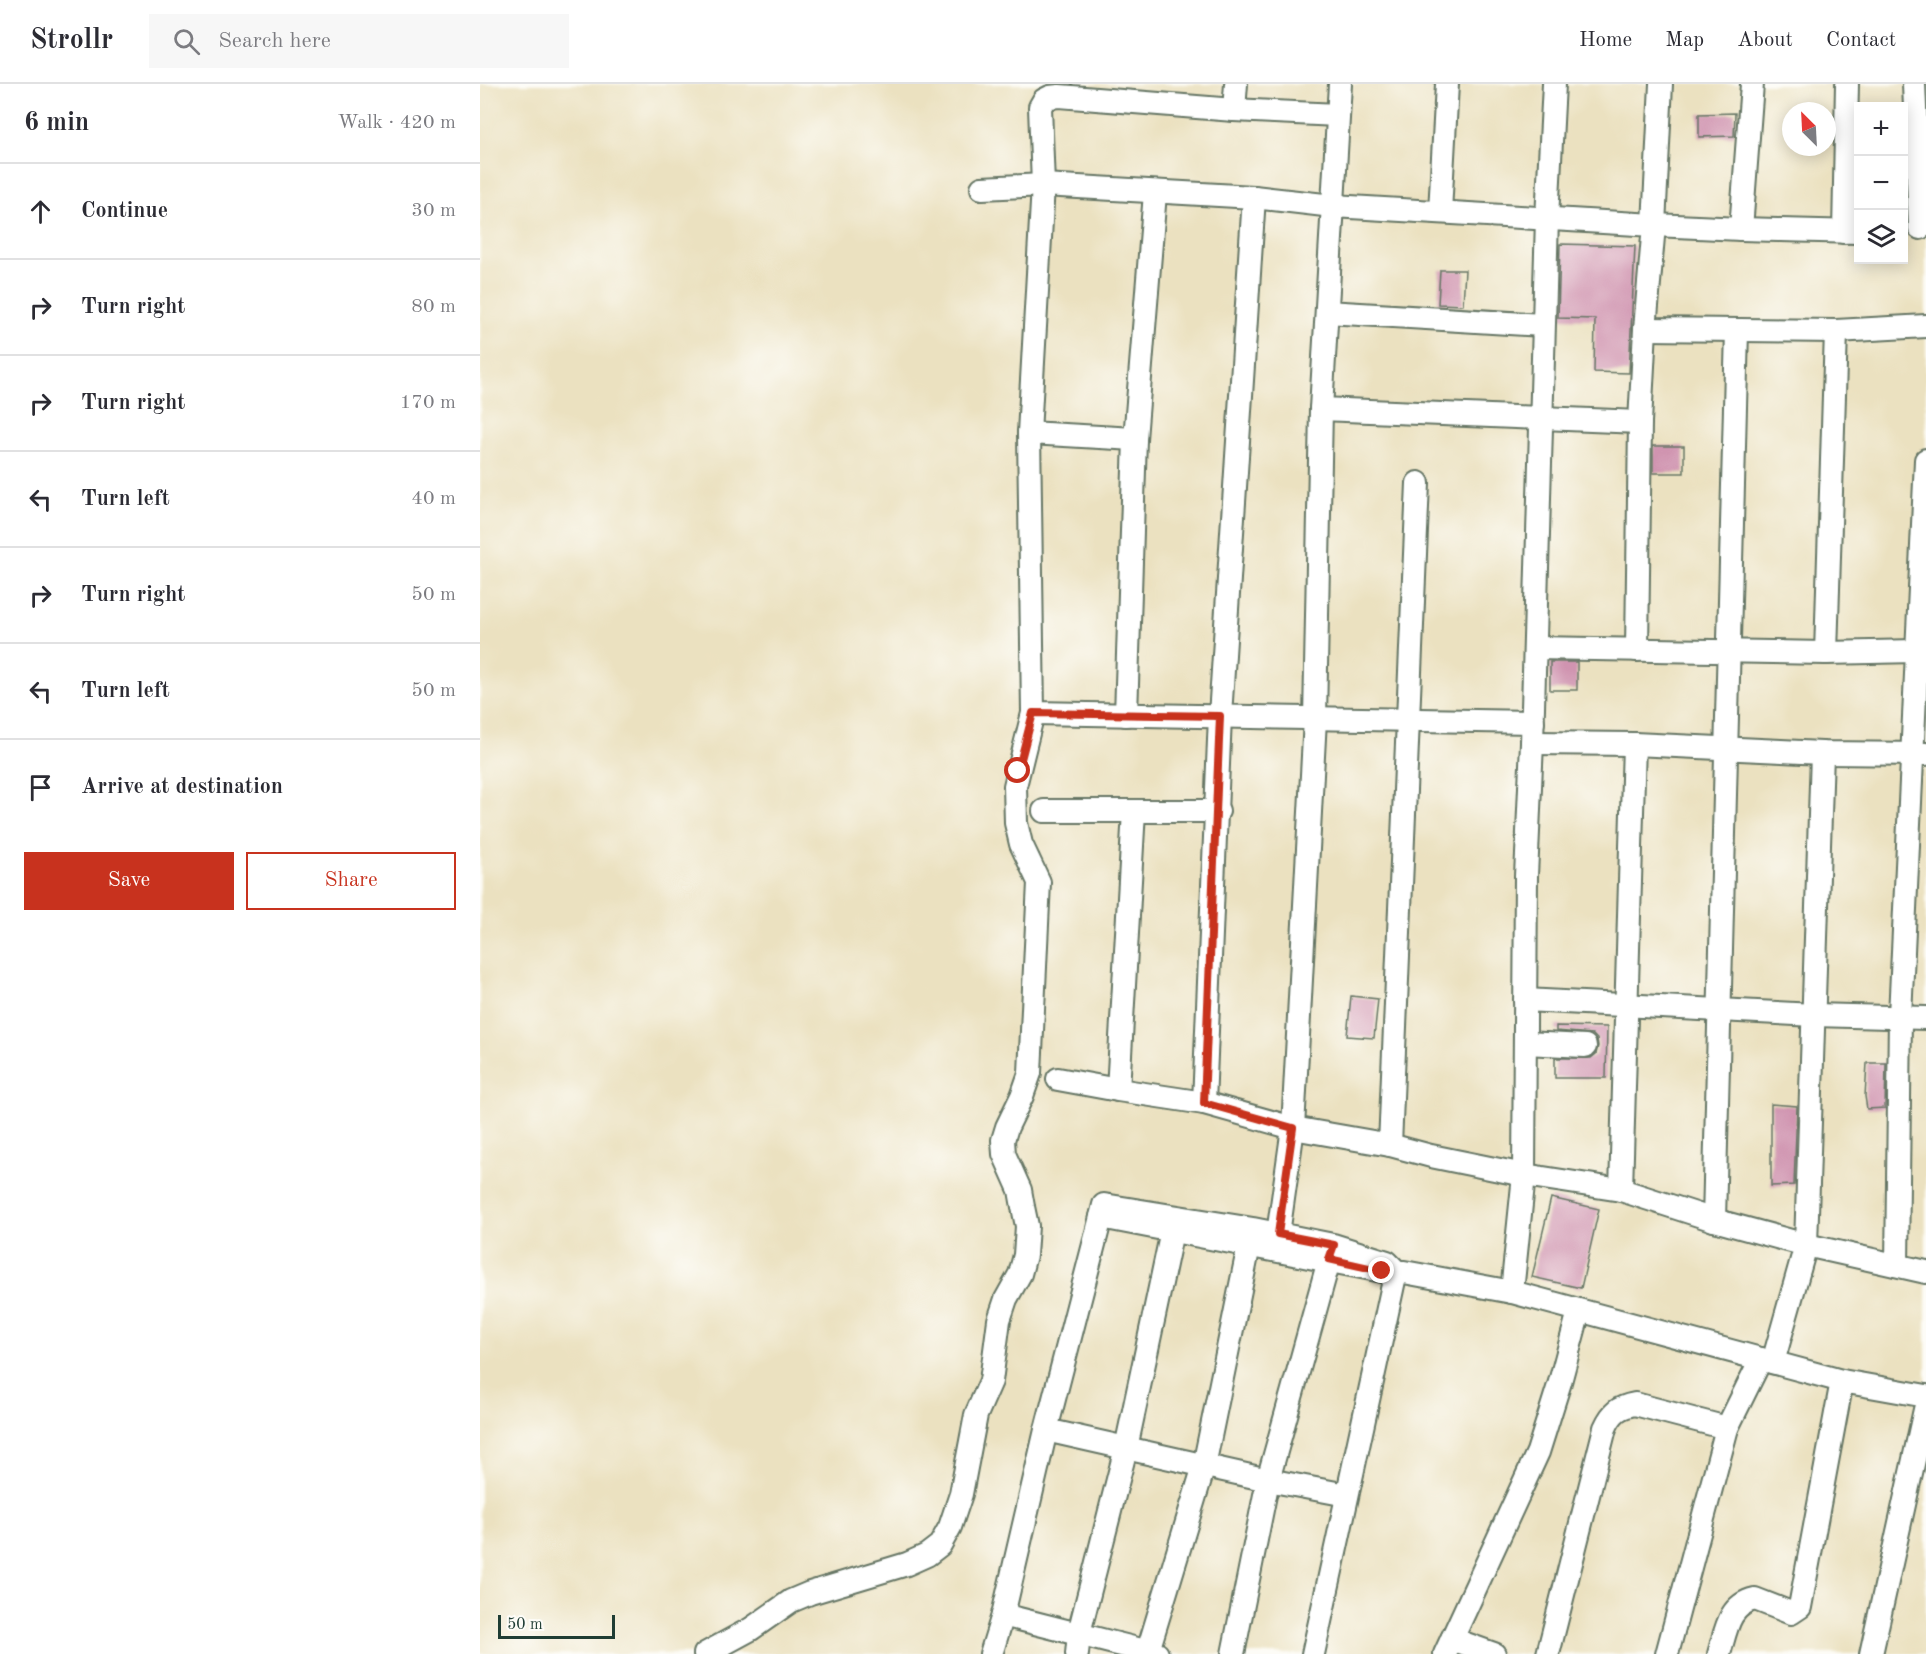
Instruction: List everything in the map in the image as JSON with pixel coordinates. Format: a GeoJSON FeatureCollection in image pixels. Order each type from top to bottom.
{"type":"FeatureCollection","features":[{"type":"Feature","properties":{"kind":"street"},"geometry":{"type":"LineString","coordinates":[[1234,110],[1236,84]]}},
{"type":"Feature","properties":{"kind":"street"},"geometry":{"type":"LineString","coordinates":[[1278,1234],[1293,1128],[1315,719],[1321,409],[1340,84]]}},
{"type":"Feature","properties":{"kind":"street"},"geometry":{"type":"LineString","coordinates":[[1440,212],[1447,84]]}},
{"type":"Feature","properties":{"kind":"street"},"geometry":{"type":"LineString","coordinates":[[1512,1292],[1524,1175],[1526,876],[1543,325],[1554,84]]}},
{"type":"Feature","properties":{"kind":"street"},"geometry":{"type":"LineString","coordinates":[[1637,650],[1640,422],[1661,84]]}},
{"type":"Feature","properties":{"kind":"street"},"geometry":{"type":"LineString","coordinates":[[1741,229],[1752,84]]}},
{"type":"Feature","properties":{"kind":"street"},"geometry":{"type":"LineString","coordinates":[[982,188],[1043,185],[1254,197],[1333,206],[1654,225],[1851,232],[1847,84]]}},
{"type":"Feature","properties":{"kind":"street"},"geometry":{"type":"LineString","coordinates":[[1914,84],[1916,229]]}},
{"type":"Feature","properties":{"kind":"street"},"geometry":{"type":"LineString","coordinates":[[705,1654],[751,1629],[791,1601],[810,1593],[907,1564],[927,1555],[940,1545],[950,1527],[961,1494],[976,1415],[991,1381],[999,1320],[1006,1299],[1020,1274],[1025,1255],[1027,1226],[1020,1190],[1004,1154],[1003,1140],[1030,1073],[1039,882],[1021,844],[1017,824],[1015,786],[1033,713],[1029,433],[1043,185],[1040,107],[1044,100],[1050,97],[1338,116]]}},
{"type":"Feature","properties":{"kind":"street"},"geometry":{"type":"LineString","coordinates":[[1126,715],[1135,439],[1155,192]]}},
{"type":"Feature","properties":{"kind":"street"},"geometry":{"type":"LineString","coordinates":[[1204,1103],[1218,811],[1220,716],[1254,197]]}},
{"type":"Feature","properties":{"kind":"street"},"geometry":{"type":"LineString","coordinates":[[1327,312],[1543,325]]}},
{"type":"Feature","properties":{"kind":"street"},"geometry":{"type":"LineString","coordinates":[[1645,329],[1836,332],[1926,326]]}},
{"type":"Feature","properties":{"kind":"street"},"geometry":{"type":"LineString","coordinates":[[1714,1220],[1737,330]]}},
{"type":"Feature","properties":{"kind":"street"},"geometry":{"type":"LineString","coordinates":[[1826,653],[1836,332]]}},
{"type":"Feature","properties":{"kind":"street"},"geometry":{"type":"LineString","coordinates":[[1321,409],[1640,422]]}},
{"type":"Feature","properties":{"kind":"street"},"geometry":{"type":"LineString","coordinates":[[1029,433],[1135,439]]}},
{"type":"Feature","properties":{"kind":"street"},"geometry":{"type":"LineString","coordinates":[[1897,1265],[1900,1016],[1920,753],[1916,651],[1926,460]]}},
{"type":"Feature","properties":{"kind":"street"},"geometry":{"type":"LineString","coordinates":[[1390,1145],[1418,483]]}},
{"type":"Feature","properties":{"kind":"street"},"geometry":{"type":"LineString","coordinates":[[1534,648],[1826,653],[1916,651]]}},
{"type":"Feature","properties":{"kind":"street"},"geometry":{"type":"LineString","coordinates":[[1033,713],[1408,720],[1634,744],[1822,753],[1920,753]]}},
{"type":"Feature","properties":{"kind":"street"},"geometry":{"type":"LineString","coordinates":[[1621,1190],[1634,744]]}},
{"type":"Feature","properties":{"kind":"street"},"geometry":{"type":"LineString","coordinates":[[1666,1654],[1727,1428],[1767,1361],[1806,1245],[1822,753]]}},
{"type":"Feature","properties":{"kind":"street"},"geometry":{"type":"LineString","coordinates":[[1044,811],[1218,811]]}},
{"type":"Feature","properties":{"kind":"street"},"geometry":{"type":"LineString","coordinates":[[1118,1090],[1134,811]]}},
{"type":"Feature","properties":{"kind":"street"},"geometry":{"type":"LineString","coordinates":[[1525,1000],[1814,1015],[1926,1018]]}},
{"type":"Feature","properties":{"kind":"street"},"geometry":{"type":"LineString","coordinates":[[1525,1043],[1585,1046]]}},
{"type":"Feature","properties":{"kind":"street"},"geometry":{"type":"LineString","coordinates":[[1058,1079],[1204,1103],[1293,1128],[1390,1145],[1524,1175],[1621,1190],[1714,1220],[1806,1245],[1926,1272]]}},
{"type":"Feature","properties":{"kind":"street"},"geometry":{"type":"LineString","coordinates":[[991,1654],[1003,1615],[1046,1430],[1104,1205],[1173,1223],[1387,1262],[1396,1271],[1512,1292],[1842,1381],[1926,1396]]}},
{"type":"Feature","properties":{"kind":"street"},"geometry":{"type":"LineString","coordinates":[[1078,1643],[1126,1448],[1173,1223]]}},
{"type":"Feature","properties":{"kind":"street"},"geometry":{"type":"LineString","coordinates":[[1251,1237],[1278,1234],[1331,1252]]}},
{"type":"Feature","properties":{"kind":"street"},"geometry":{"type":"LineString","coordinates":[[1003,1615],[1078,1643],[1151,1653],[1204,1466],[1251,1237]]}},
{"type":"Feature","properties":{"kind":"street"},"geometry":{"type":"LineString","coordinates":[[1233,1654],[1268,1480],[1331,1252]]}},
{"type":"Feature","properties":{"kind":"street"},"geometry":{"type":"LineString","coordinates":[[1313,1654],[1396,1271]]}},
{"type":"Feature","properties":{"kind":"street"},"geometry":{"type":"LineString","coordinates":[[1494,1654],[1449,1646],[1538,1452],[1579,1311]]}},
{"type":"Feature","properties":{"kind":"street"},"geometry":{"type":"LineString","coordinates":[[1719,1654],[1731,1615],[1742,1603],[1755,1599],[1791,1613],[1800,1607],[1842,1381]]}},
{"type":"Feature","properties":{"kind":"street"},"geometry":{"type":"LineString","coordinates":[[1548,1654],[1605,1428],[1614,1411],[1635,1404],[1727,1428]]}},
{"type":"Feature","properties":{"kind":"street"},"geometry":{"type":"LineString","coordinates":[[1871,1654],[1926,1405]]}},
{"type":"Feature","properties":{"kind":"street"},"geometry":{"type":"LineString","coordinates":[[1046,1430],[1268,1480],[1347,1495]]}},
{"type":"Feature","properties":{"kind":"building"},"geometry":{"type":"Polygon","coordinates":[[[1735,113],[1734,136],[1699,137],[1699,114],[1735,113]]]}},
{"type":"Feature","properties":{"kind":"building"},"geometry":{"type":"Polygon","coordinates":[[[1560,244],[1635,246],[1629,373],[1594,372],[1595,319],[1558,318],[1560,244]]]}},
{"type":"Feature","properties":{"kind":"building"},"geometry":{"type":"Polygon","coordinates":[[[1440,270],[1465,270],[1463,305],[1438,304],[1440,270]]]}},
{"type":"Feature","properties":{"kind":"building"},"geometry":{"type":"Polygon","coordinates":[[[1653,446],[1684,446],[1684,473],[1653,473],[1653,446]]]}},
{"type":"Feature","properties":{"kind":"building"},"geometry":{"type":"Polygon","coordinates":[[[1550,662],[1577,662],[1577,690],[1550,690],[1550,662]]]}},
{"type":"Feature","properties":{"kind":"building"},"geometry":{"type":"Polygon","coordinates":[[[1351,996],[1378,999],[1374,1038],[1347,1036],[1351,996]]]}},
{"type":"Feature","properties":{"kind":"building"},"geometry":{"type":"Polygon","coordinates":[[[1556,1026],[1607,1027],[1606,1078],[1555,1078],[1555,1058],[1591,1058],[1596,1054],[1598,1046],[1597,1039],[1592,1034],[1556,1031],[1556,1026]]]}},
{"type":"Feature","properties":{"kind":"building"},"geometry":{"type":"Polygon","coordinates":[[[1867,1063],[1886,1063],[1885,1108],[1867,1109],[1865,1096],[1867,1063]]]}},
{"type":"Feature","properties":{"kind":"building"},"geometry":{"type":"Polygon","coordinates":[[[1771,1104],[1797,1106],[1794,1185],[1771,1186],[1771,1104]]]}},
{"type":"Feature","properties":{"kind":"building"},"geometry":{"type":"Polygon","coordinates":[[[1551,1198],[1599,1209],[1581,1288],[1532,1277],[1551,1198]]]}},
{"type":"Feature","properties":{"kind":"route"},"geometry":{"type":"LineString","coordinates":[[1018,771],[1033,713],[1220,716],[1218,811],[1204,1103],[1293,1128],[1278,1234],[1334,1245],[1329,1259],[1382,1271]]}}]}
